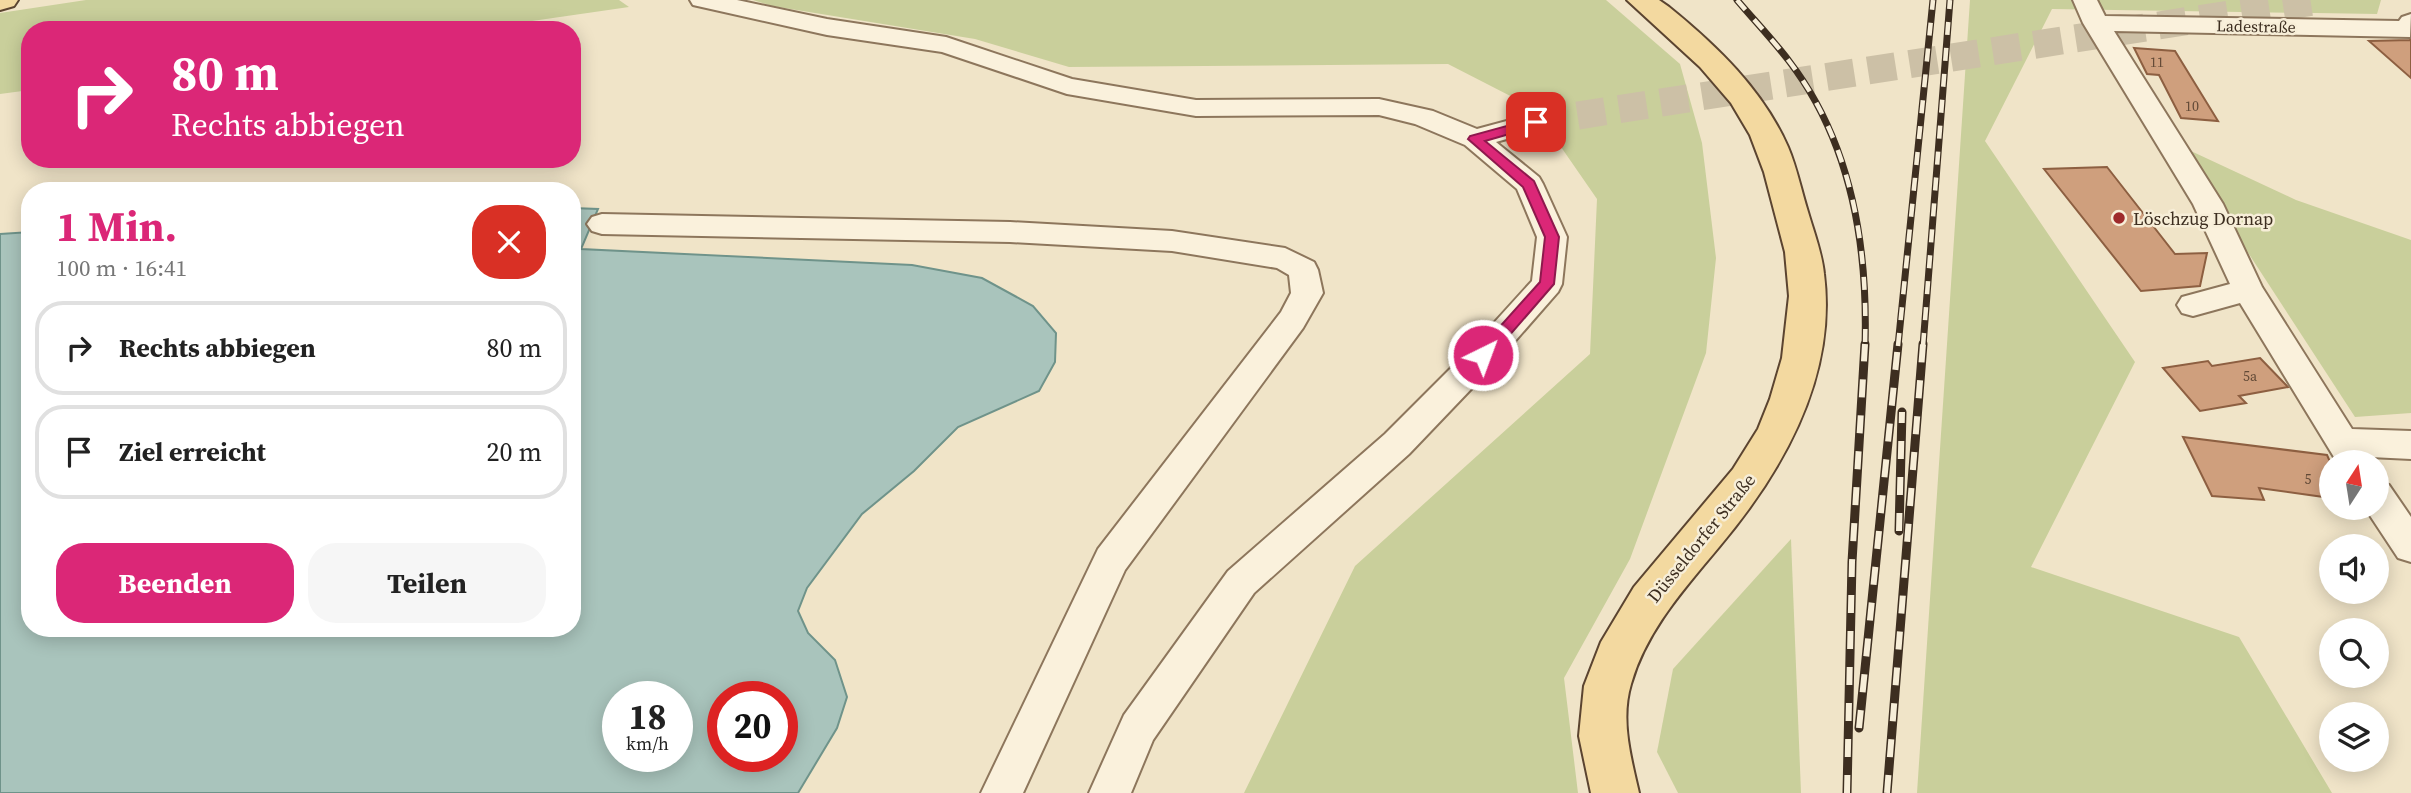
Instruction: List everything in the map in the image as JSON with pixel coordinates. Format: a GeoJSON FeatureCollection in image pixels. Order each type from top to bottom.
{"type":"FeatureCollection","features":[{"type":"Feature","properties":{"kind":"main road","name":"Düsseldorfer Straße"},"geometry":{"type":"LineString","coordinates":[[1615,793],[1607,770],[1603,739],[1602,709],[1607,677],[1629,629],[1752,476],[1776,434],[1800,362],[1806,309],[1807,275],[1786,194],[1767,136],[1756,117],[1709,59],[1641,0]]}},
{"type":"Feature","properties":{"kind":"street"},"geometry":{"type":"LineString","coordinates":[[702,0],[827,27],[946,45],[1067,86],[1196,108],[1379,107],[1423,117],[1475,139],[1529,184],[1552,237],[1547,284],[1483,355],[1397,443],[1241,582],[1138,728],[1110,793]]}},
{"type":"Feature","properties":{"kind":"street","name":"Ladestraße"},"geometry":{"type":"LineString","coordinates":[[2090,11],[2410,29],[2411,22]]}},
{"type":"Feature","properties":{"kind":"street","name":"Ladestraße"},"geometry":{"type":"LineString","coordinates":[[2090,11],[2208,204],[2248,290],[2347,450]]}},
{"type":"Feature","properties":{"kind":"street"},"geometry":{"type":"LineString","coordinates":[[1475,139],[1536,122]]}},
{"type":"Feature","properties":{"kind":"street"},"geometry":{"type":"LineString","coordinates":[[602,223],[1010,232],[1172,241],[1285,259],[1303,270],[1307,293],[1292,320],[1111,560],[1002,793]]}},
{"type":"Feature","properties":{"kind":"street"},"geometry":{"type":"LineString","coordinates":[[2193,305],[2248,290]]}},
{"type":"Feature","properties":{"kind":"street"},"geometry":{"type":"LineString","coordinates":[[2364,450],[2411,444]]}},
{"type":"Feature","properties":{"kind":"street"},"geometry":{"type":"LineString","coordinates":[[2389,514],[2411,547]]}},
{"type":"Feature","properties":{"kind":"green space"},"geometry":{"type":"Polygon","coordinates":[[[86,0],[619,0],[629,7],[532,21],[21,21],[21,91],[0,94],[0,13],[86,0]]]}},
{"type":"Feature","properties":{"kind":"green space"},"geometry":{"type":"Polygon","coordinates":[[[753,0],[1606,0],[1680,64],[1702,143],[1716,258],[1706,353],[1630,559],[1564,678],[1578,793],[1244,793],[1355,566],[1590,354],[1597,199],[1534,108],[1448,64],[1069,67],[975,39],[772,6],[753,0]]]}},
{"type":"Feature","properties":{"kind":"green space"},"geometry":{"type":"Polygon","coordinates":[[[1970,0],[2381,0],[2377,14],[2052,9],[1985,141],[2135,362],[2031,567],[2239,637],[2332,793],[1917,793],[1970,0]]]}},
{"type":"Feature","properties":{"kind":"green space"},"geometry":{"type":"Polygon","coordinates":[[[2178,145],[2296,200],[2411,240],[2411,413],[2355,417],[2178,145]]]}},
{"type":"Feature","properties":{"kind":"green space"},"geometry":{"type":"Polygon","coordinates":[[[1791,539],[1801,793],[1678,793],[1657,752],[1673,669],[1791,539]]]}},
{"type":"Feature","properties":{"kind":"water"},"geometry":{"type":"Polygon","coordinates":[[[581,208],[598,209],[581,249],[581,208]]]}},
{"type":"Feature","properties":{"kind":"water"},"geometry":{"type":"Polygon","coordinates":[[[21,233],[21,637],[581,637],[581,249],[912,265],[982,278],[1033,306],[1056,333],[1055,362],[1039,391],[958,427],[914,471],[862,514],[807,588],[798,611],[808,633],[835,660],[847,697],[837,728],[798,793],[0,793],[0,234],[21,233]]]}},
{"type":"Feature","properties":{"kind":"building"},"geometry":{"type":"Polygon","coordinates":[[[2410,40],[2411,78],[2369,41],[2410,40]]]}},
{"type":"Feature","properties":{"kind":"building"},"geometry":{"type":"Polygon","coordinates":[[[2134,48],[2175,51],[2218,121],[2181,118],[2159,75],[2147,74],[2134,48]]]}},
{"type":"Feature","properties":{"kind":"building","name":"Löschzug Dornap"},"geometry":{"type":"Polygon","coordinates":[[[2107,167],[2175,254],[2207,253],[2200,286],[2141,291],[2044,169],[2107,167]]]}},
{"type":"Feature","properties":{"kind":"building"},"geometry":{"type":"Polygon","coordinates":[[[2260,358],[2288,387],[2239,396],[2246,403],[2200,411],[2163,368],[2208,361],[2212,366],[2260,358]]]}},
{"type":"Feature","properties":{"kind":"building"},"geometry":{"type":"Polygon","coordinates":[[[2183,437],[2319,454],[2319,496],[2259,488],[2264,500],[2212,496],[2183,437]]]}},
{"type":"Feature","properties":{"kind":"tunnel"},"geometry":{"type":"LineString","coordinates":[[1536,122],[2323,0]]}},
{"type":"Feature","properties":{"kind":"railway"},"geometry":{"type":"LineString","coordinates":[[1737,0],[1783,53],[1810,93],[1828,126],[1842,161],[1859,233],[1865,344]]}},
{"type":"Feature","properties":{"kind":"railway"},"geometry":{"type":"LineString","coordinates":[[1898,346],[1933,0]]}},
{"type":"Feature","properties":{"kind":"railway"},"geometry":{"type":"LineString","coordinates":[[1923,346],[1950,0]]}},
{"type":"Feature","properties":{"kind":"railway"},"geometry":{"type":"LineString","coordinates":[[1847,793],[1852,562],[1865,344]]}},
{"type":"Feature","properties":{"kind":"railway"},"geometry":{"type":"LineString","coordinates":[[1859,728],[1898,344]]}},
{"type":"Feature","properties":{"kind":"railway"},"geometry":{"type":"LineString","coordinates":[[1887,793],[1923,344]]}},
{"type":"Feature","properties":{"kind":"railway"},"geometry":{"type":"LineString","coordinates":[[1899,531],[1902,412]]}},
{"type":"Feature","properties":{"kind":"place","name":"Löschzug Dornap"},"geometry":{"type":"Point","coordinates":[2119,218]}},
{"type":"Feature","properties":{"kind":"route"},"geometry":{"type":"LineString","coordinates":[[1483,355],[1547,284],[1552,237],[1529,184],[1475,139],[1536,122]]}}]}
